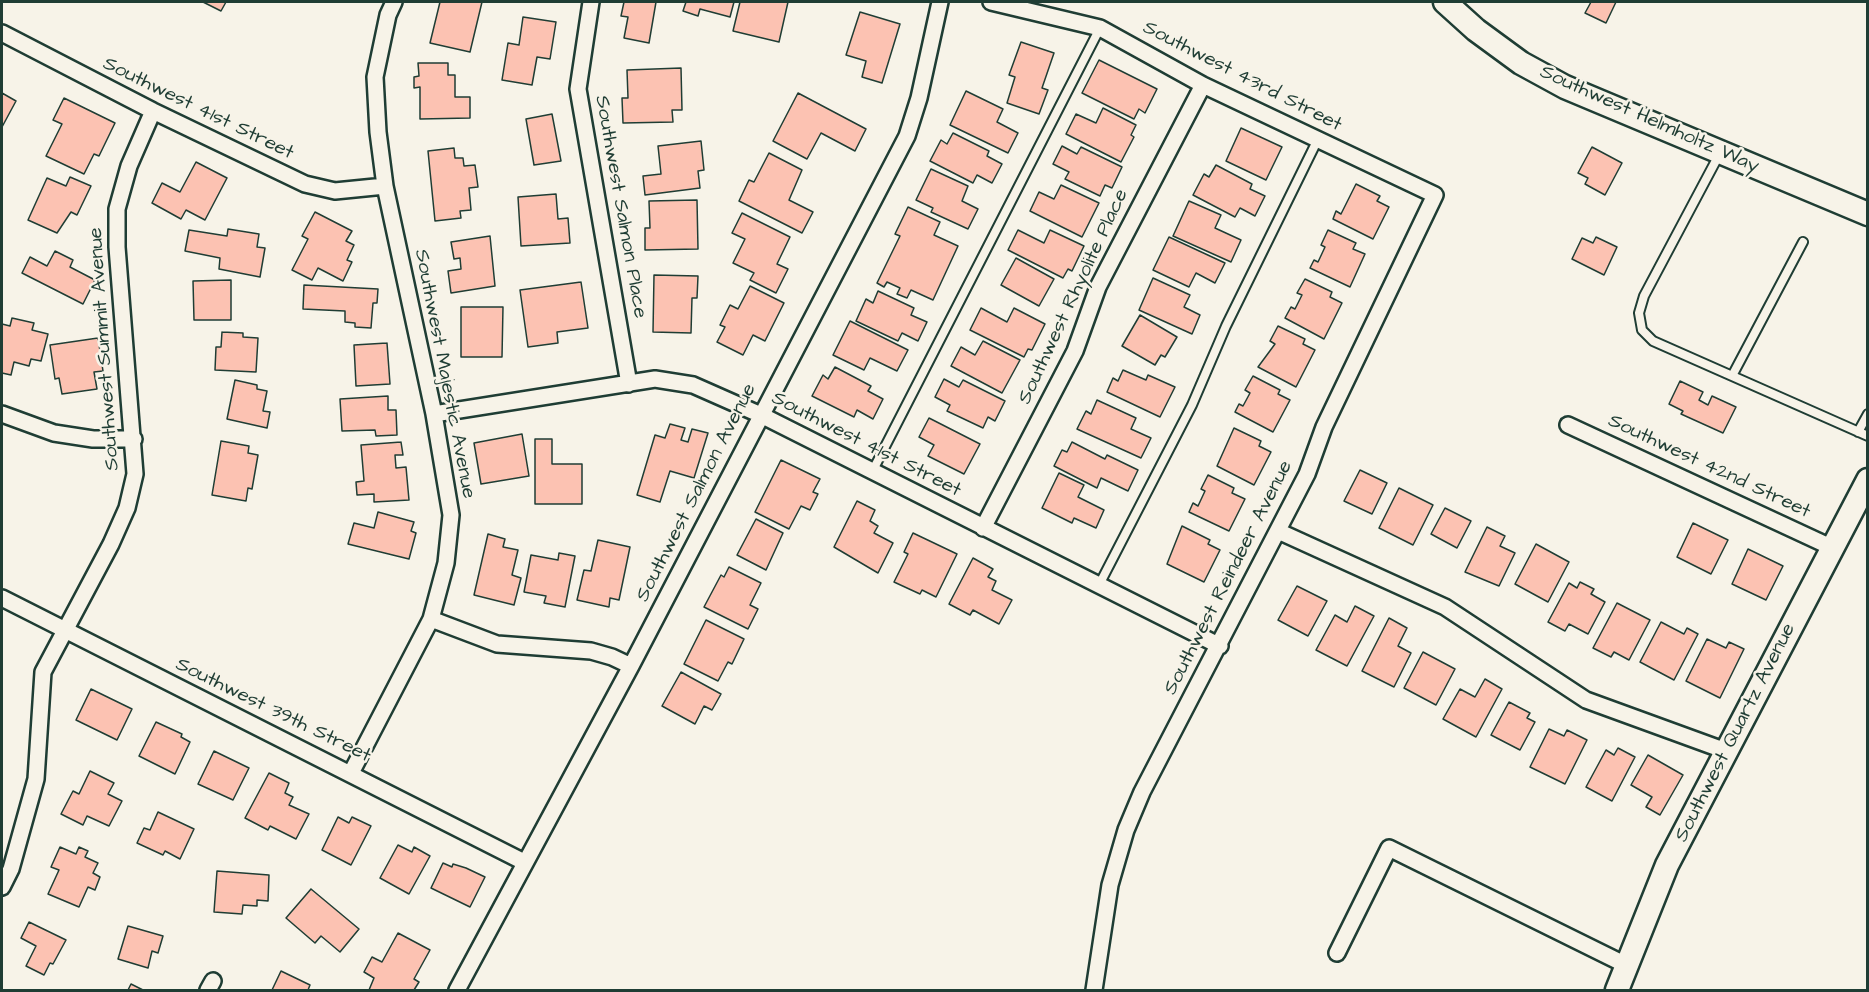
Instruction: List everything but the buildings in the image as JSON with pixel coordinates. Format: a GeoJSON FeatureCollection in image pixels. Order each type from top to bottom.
{"type":"FeatureCollection","features":[{"type":"Feature","properties":{"kind":"street","name":"Southwest Majestic Avenue"},"geometry":{"type":"LineString","coordinates":[[351,773],[431,619],[446,563],[451,515],[434,414],[385,186],[378,132],[375,77],[388,15],[394,2]]}},
{"type":"Feature","properties":{"kind":"street","name":"Southwest Salmon Place"},"geometry":{"type":"LineString","coordinates":[[591,2],[578,89],[629,384]]}},
{"type":"Feature","properties":{"kind":"street","name":"Southwest Salmon Avenue"},"geometry":{"type":"LineString","coordinates":[[457,990],[631,666],[907,136],[919,98],[940,2]]}},
{"type":"Feature","properties":{"kind":"street","name":"Southwest 43rd Street"},"geometry":{"type":"LineString","coordinates":[[991,2],[1100,28],[1203,85],[1435,195]]}},
{"type":"Feature","properties":{"kind":"street","name":"Southwest Helmholtz Way"},"geometry":{"type":"LineString","coordinates":[[1445,2],[1476,30],[1521,63],[1565,87],[1868,214]]}},
{"type":"Feature","properties":{"kind":"street","name":"Southwest 41st Street"},"geometry":{"type":"LineString","coordinates":[[2,33],[153,111],[305,184],[335,191],[385,186]]}},
{"type":"Feature","properties":{"kind":"street","name":"Southwest Rhyolite Place"},"geometry":{"type":"LineString","coordinates":[[983,528],[1075,351],[1098,287],[1203,85]]}},
{"type":"Feature","properties":{"kind":"street","name":"Southwest Summit Avenue"},"geometry":{"type":"LineString","coordinates":[[2,887],[11,869],[36,779],[43,672],[111,544],[127,508],[135,474],[117,247],[117,209],[129,166],[153,111]]}},
{"type":"Feature","properties":{"kind":"street","name":"Southwest Reindeer Avenue"},"geometry":{"type":"LineString","coordinates":[[1094,990],[1110,885],[1126,830],[1142,792],[1220,646],[1307,474],[1324,428],[1435,195]]}},
{"type":"Feature","properties":{"kind":"street","name":"Southwest 41st Street"},"geometry":{"type":"LineString","coordinates":[[434,414],[655,379],[693,385],[761,415],[1220,646]]}},
{"type":"Feature","properties":{"kind":"street"},"geometry":{"type":"LineString","coordinates":[[2,414],[54,433],[93,439],[134,439]]}},
{"type":"Feature","properties":{"kind":"street","name":"Southwest 42nd Street"},"geometry":{"type":"LineString","coordinates":[[1568,425],[1833,548]]}},
{"type":"Feature","properties":{"kind":"street","name":"Southwest Quartz Avenue"},"geometry":{"type":"LineString","coordinates":[[1617,990],[1667,865],[1868,480]]}},
{"type":"Feature","properties":{"kind":"street"},"geometry":{"type":"LineString","coordinates":[[1278,531],[1445,607],[1586,700],[1726,751]]}},
{"type":"Feature","properties":{"kind":"street","name":"Southwest 39th Street"},"geometry":{"type":"LineString","coordinates":[[2,598],[524,862]]}},
{"type":"Feature","properties":{"kind":"street"},"geometry":{"type":"LineString","coordinates":[[431,619],[497,644],[591,651],[631,666]]}},
{"type":"Feature","properties":{"kind":"street"},"geometry":{"type":"LineString","coordinates":[[1337,953],[1389,849],[1626,965]]}},
{"type":"Feature","properties":{"kind":"lane"},"geometry":{"type":"LineString","coordinates":[[872,472],[1100,28]]}},
{"type":"Feature","properties":{"kind":"lane"},"geometry":{"type":"LineString","coordinates":[[1099,585],[1192,405],[1226,326],[1318,139]]}},
{"type":"Feature","properties":{"kind":"lane"},"geometry":{"type":"LineString","coordinates":[[1720,152],[1644,296],[1639,313],[1642,330],[1653,341],[1868,436]]}},
{"type":"Feature","properties":{"kind":"lane"},"geometry":{"type":"LineString","coordinates":[[1732,376],[1803,242]]}},
{"type":"Feature","properties":{"kind":"lane"},"geometry":{"type":"LineString","coordinates":[[1858,432],[1868,414]]}}]}
